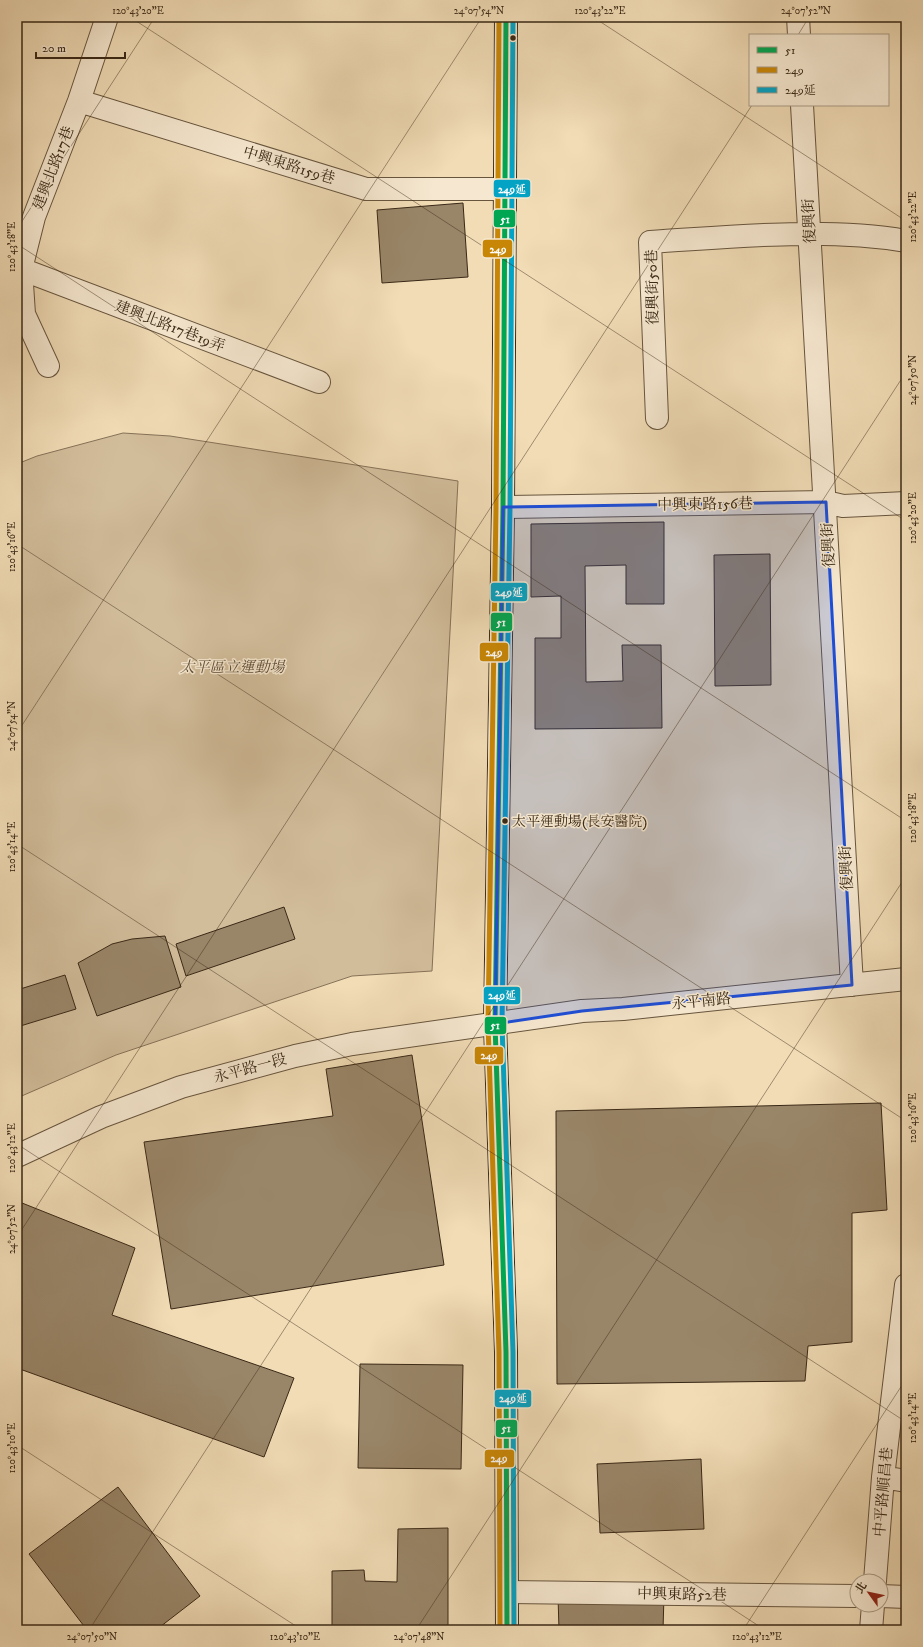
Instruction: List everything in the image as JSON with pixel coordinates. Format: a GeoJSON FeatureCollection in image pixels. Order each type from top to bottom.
{"type":"FeatureCollection","features":[{"type":"Feature","properties":{"kind":"main road"},"geometry":{"type":"LineString","coordinates":[[506,17],[504,507],[495,1024],[506,1352],[507,1630]]}},
{"type":"Feature","properties":{"kind":"street","name":"建興北路17巷"},"geometry":{"type":"LineString","coordinates":[[48,366],[24,314],[21,269],[34,217],[79,101],[107,17]]}},
{"type":"Feature","properties":{"kind":"street"},"geometry":{"type":"LineString","coordinates":[[798,17],[799,34]]}},
{"type":"Feature","properties":{"kind":"street","name":"中興東路159巷"},"geometry":{"type":"LineString","coordinates":[[79,101],[366,189],[505,189]]}},
{"type":"Feature","properties":{"kind":"street","name":"復興街"},"geometry":{"type":"LineString","coordinates":[[802,106],[826,502],[852,985]]}},
{"type":"Feature","properties":{"kind":"street"},"geometry":{"type":"LineString","coordinates":[[810,234],[884,237],[906,241]]}},
{"type":"Feature","properties":{"kind":"street","name":"復興街50巷"},"geometry":{"type":"LineString","coordinates":[[656,418],[650,242],[810,234]]}},
{"type":"Feature","properties":{"kind":"street","name":"建興北路17巷19弄"},"geometry":{"type":"LineString","coordinates":[[21,269],[319,382]]}},
{"type":"Feature","properties":{"kind":"street","name":"中興東路156巷"},"geometry":{"type":"LineString","coordinates":[[504,507],[826,502],[843,506],[906,503]]}},
{"type":"Feature","properties":{"kind":"street","name":"永平南路"},"geometry":{"type":"LineString","coordinates":[[495,1024],[582,1011],[623,1009],[906,979]]}},
{"type":"Feature","properties":{"kind":"street","name":"永平路一段"},"geometry":{"type":"LineString","coordinates":[[17,1156],[101,1116],[181,1087],[295,1056],[352,1044],[495,1024]]}},
{"type":"Feature","properties":{"kind":"street","name":"中平路順昌巷"},"geometry":{"type":"LineString","coordinates":[[876,1573],[883,1477],[906,1285]]}},
{"type":"Feature","properties":{"kind":"street"},"geometry":{"type":"LineString","coordinates":[[883,1477],[906,1481]]}},
{"type":"Feature","properties":{"kind":"street","name":"中興東路52巷"},"geometry":{"type":"LineString","coordinates":[[507,1592],[849,1596]]}},
{"type":"Feature","properties":{"kind":"street"},"geometry":{"type":"LineString","coordinates":[[889,1596],[906,1597]]}},
{"type":"Feature","properties":{"kind":"street"},"geometry":{"type":"LineString","coordinates":[[871,1630],[872,1613]]}},
{"type":"Feature","properties":{"kind":"highlighted area"},"geometry":{"type":"Polygon","coordinates":[[[826,502],[852,985],[582,1011],[495,1024],[503,507],[826,502]]]}},
{"type":"Feature","properties":{"kind":"green space","name":"太平區立運動場"},"geometry":{"type":"Polygon","coordinates":[[[123,433],[170,436],[458,481],[432,971],[352,976],[116,1055],[17,1098],[17,464],[37,456],[123,433]]]}},
{"type":"Feature","properties":{"kind":"building"},"geometry":{"type":"Polygon","coordinates":[[[463,203],[468,277],[382,283],[377,210],[463,203]]]}},
{"type":"Feature","properties":{"kind":"building"},"geometry":{"type":"Polygon","coordinates":[[[664,522],[664,604],[626,604],[626,565],[585,566],[586,682],[623,681],[622,645],[661,645],[662,728],[535,729],[535,638],[561,638],[561,596],[531,597],[531,524],[664,522]]]}},
{"type":"Feature","properties":{"kind":"building"},"geometry":{"type":"Polygon","coordinates":[[[770,554],[771,685],[715,686],[714,555],[770,554]]]}},
{"type":"Feature","properties":{"kind":"building"},"geometry":{"type":"Polygon","coordinates":[[[284,907],[295,939],[186,976],[176,944],[284,907]]]}},
{"type":"Feature","properties":{"kind":"building"},"geometry":{"type":"Polygon","coordinates":[[[165,936],[181,987],[97,1016],[78,963],[112,944],[132,939],[165,936]]]}},
{"type":"Feature","properties":{"kind":"building"},"geometry":{"type":"Polygon","coordinates":[[[65,975],[76,1009],[17,1027],[17,990],[65,975]]]}},
{"type":"Feature","properties":{"kind":"building"},"geometry":{"type":"Polygon","coordinates":[[[412,1055],[444,1265],[171,1309],[144,1142],[333,1116],[326,1069],[412,1055]]]}},
{"type":"Feature","properties":{"kind":"building"},"geometry":{"type":"Polygon","coordinates":[[[881,1103],[887,1210],[852,1213],[852,1342],[808,1346],[805,1381],[557,1384],[556,1111],[881,1103]]]}},
{"type":"Feature","properties":{"kind":"building"},"geometry":{"type":"Polygon","coordinates":[[[22,1203],[135,1248],[112,1315],[294,1378],[264,1457],[17,1368],[17,1209],[22,1203]]]}},
{"type":"Feature","properties":{"kind":"building"},"geometry":{"type":"Polygon","coordinates":[[[360,1364],[463,1365],[461,1469],[358,1468],[360,1364]]]}},
{"type":"Feature","properties":{"kind":"building"},"geometry":{"type":"Polygon","coordinates":[[[701,1459],[704,1529],[600,1533],[597,1464],[701,1459]]]}},
{"type":"Feature","properties":{"kind":"building"},"geometry":{"type":"Polygon","coordinates":[[[118,1487],[200,1596],[156,1630],[87,1630],[29,1554],[118,1487]]]}},
{"type":"Feature","properties":{"kind":"building"},"geometry":{"type":"Polygon","coordinates":[[[448,1528],[448,1630],[332,1629],[332,1571],[364,1570],[365,1581],[397,1582],[398,1529],[448,1528]]]}},
{"type":"Feature","properties":{"kind":"building"},"geometry":{"type":"Polygon","coordinates":[[[664,1595],[663,1630],[559,1630],[558,1596],[664,1595]]]}},
{"type":"Feature","properties":{"kind":"transit line","name":"249"},"geometry":{"type":"LineString","coordinates":[[499,17],[496,507],[488,1024],[499,1352],[500,1630]]}},
{"type":"Feature","properties":{"kind":"transit line","name":"51"},"geometry":{"type":"LineString","coordinates":[[506,17],[503,507],[495,1024],[506,1352],[507,1630]]}},
{"type":"Feature","properties":{"kind":"transit line","name":"249延"},"geometry":{"type":"LineString","coordinates":[[513,17],[510,507],[502,1024],[513,1352],[514,1630]]}},
{"type":"Feature","properties":{"kind":"place","name":"太平運動場(長安醫院)"},"geometry":{"type":"Point","coordinates":[505,821]}}]}
